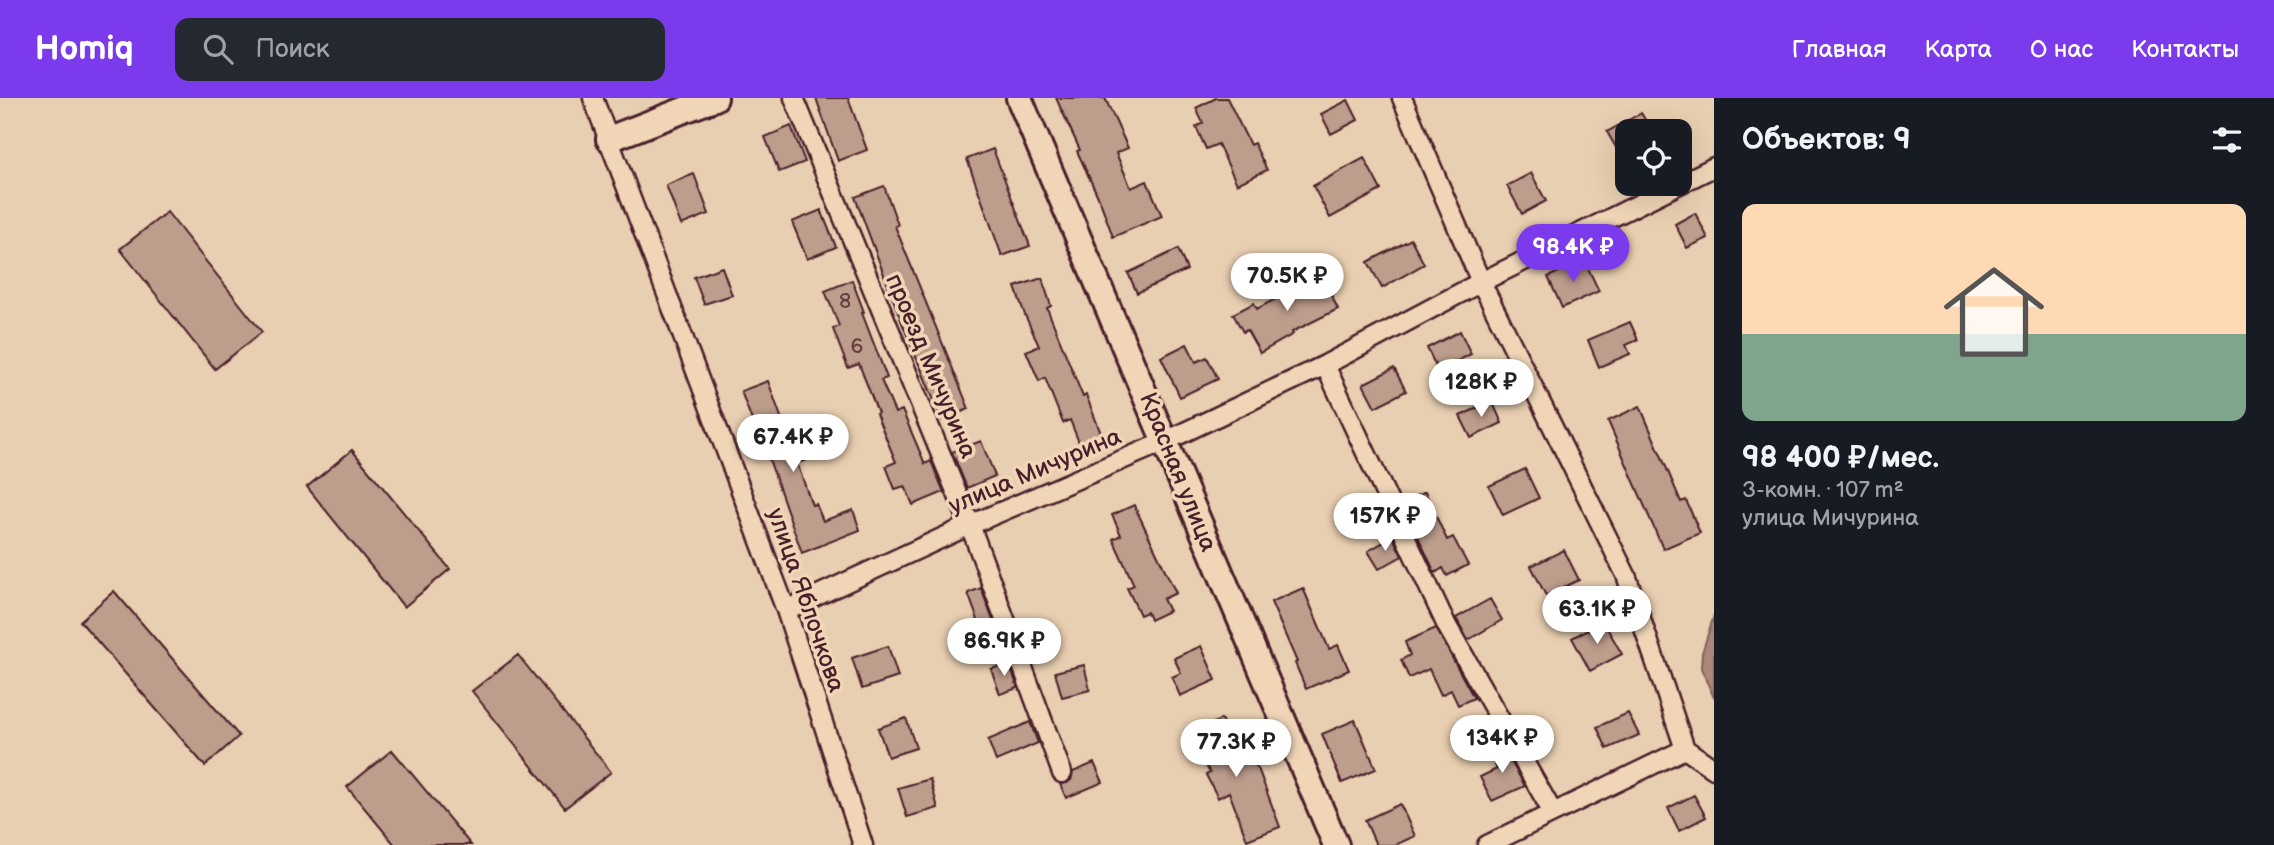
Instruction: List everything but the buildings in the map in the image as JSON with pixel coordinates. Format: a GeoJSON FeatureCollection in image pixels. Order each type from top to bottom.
{"type":"FeatureCollection","features":[{"type":"Feature","properties":{"kind":"main road"},"geometry":{"type":"LineString","coordinates":[[609,139],[715,98]]}},
{"type":"Feature","properties":{"kind":"main road","name":"Красная улица"},"geometry":{"type":"LineString","coordinates":[[1019,98],[1336,845]]}},
{"type":"Feature","properties":{"kind":"street","name":"улица Яблочкова"},"geometry":{"type":"LineString","coordinates":[[593,98],[786,610],[863,845]]}},
{"type":"Feature","properties":{"kind":"street","name":"проезд Мичурина"},"geometry":{"type":"LineString","coordinates":[[793,98],[970,524],[1062,773]]}},
{"type":"Feature","properties":{"kind":"street"},"geometry":{"type":"LineString","coordinates":[[1402,98],[1481,282],[1626,575],[1685,749],[1714,769]]}},
{"type":"Feature","properties":{"kind":"street","name":"улица Мичурина"},"geometry":{"type":"LineString","coordinates":[[786,610],[970,524],[1166,441],[1325,365],[1481,282],[1714,167]]}},
{"type":"Feature","properties":{"kind":"street"},"geometry":{"type":"LineString","coordinates":[[1325,365],[1447,626],[1553,813]]}},
{"type":"Feature","properties":{"kind":"street"},"geometry":{"type":"LineString","coordinates":[[1487,845],[1685,749]]}},
{"type":"Feature","properties":{"kind":"shaded area"},"geometry":{"type":"Polygon","coordinates":[[[1714,615],[1714,698],[1701,668],[1702,653],[1714,615]]]}}]}
